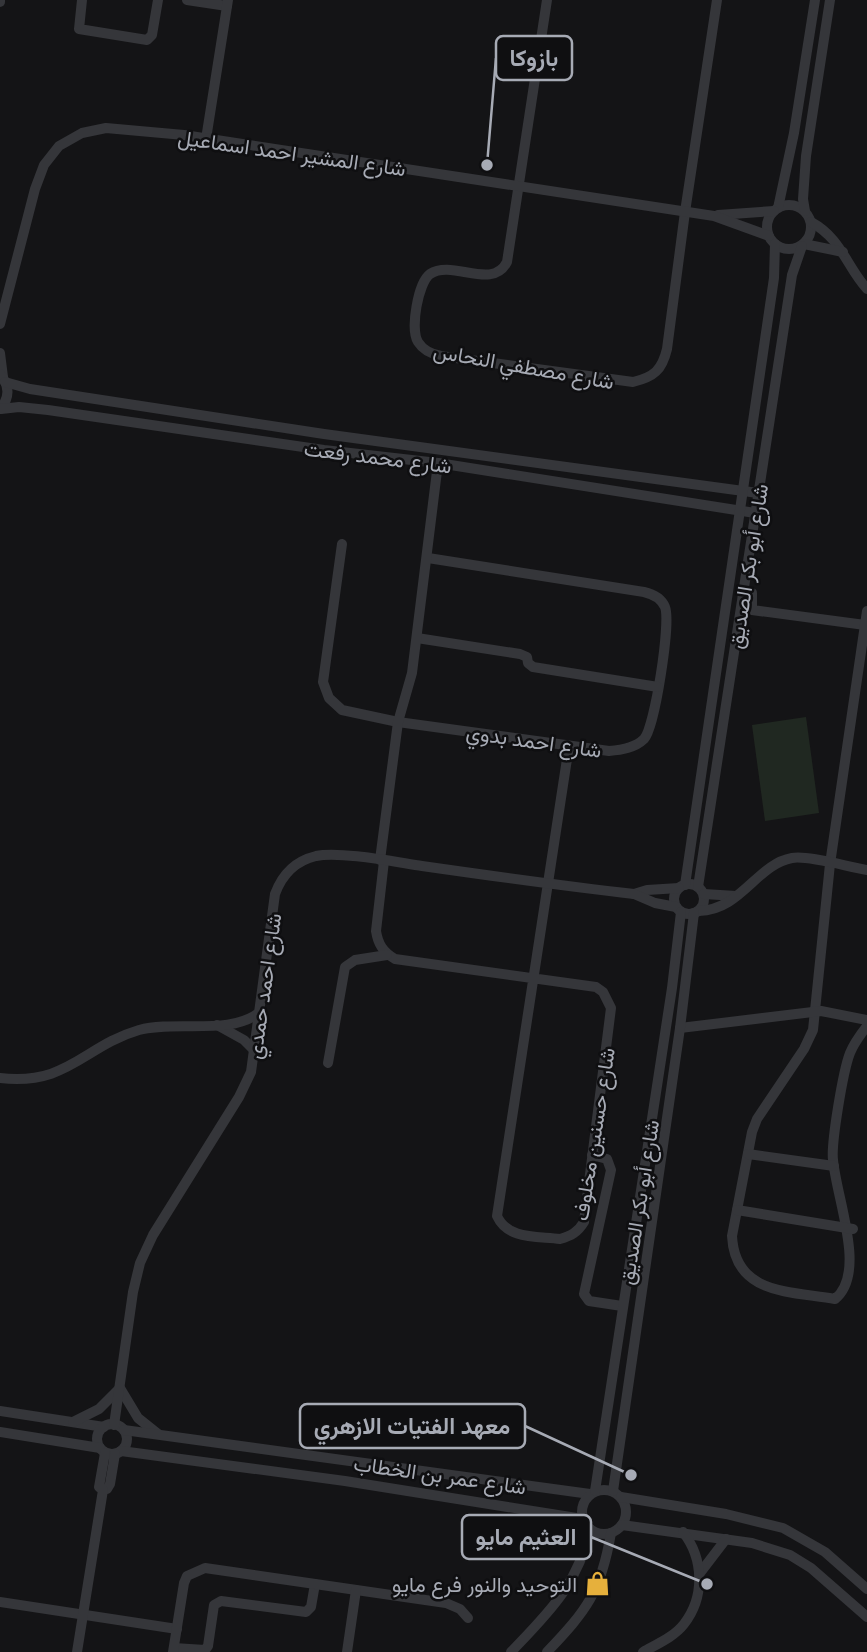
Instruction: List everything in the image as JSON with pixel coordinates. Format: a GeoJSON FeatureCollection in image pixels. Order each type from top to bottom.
{"type":"FeatureCollection","features":[{"type":"Feature","properties":{"kind":"street"},"geometry":{"type":"LineString","coordinates":[[82,0],[79,29],[147,40],[152,35],[158,0]]}},
{"type":"Feature","properties":{"kind":"street"},"geometry":{"type":"LineString","coordinates":[[187,0],[227,3],[206,139]]}},
{"type":"Feature","properties":{"kind":"street"},"geometry":{"type":"LineString","coordinates":[[520,185],[547,0]]}},
{"type":"Feature","properties":{"kind":"street"},"geometry":{"type":"LineString","coordinates":[[685,212],[717,0]]}},
{"type":"Feature","properties":{"kind":"street"},"geometry":{"type":"LineString","coordinates":[[815,0],[794,133],[776,210],[767,223],[772,240],[788,250],[803,245],[843,252]]}},
{"type":"Feature","properties":{"kind":"street"},"geometry":{"type":"LineString","coordinates":[[803,245],[811,232],[811,222],[803,199],[806,156],[830,0]]}},
{"type":"Feature","properties":{"kind":"street","name":"شارع المشير احمد اسماعيل"},"geometry":{"type":"LineString","coordinates":[[0,326],[4,292],[44,165],[59,146],[82,133],[106,128],[206,139],[714,216],[776,210]]}},
{"type":"Feature","properties":{"kind":"street","name":"شارع مصطفي النحاس"},"geometry":{"type":"LineString","coordinates":[[520,185],[510,254],[505,267],[485,275],[439,270],[429,275],[422,285],[415,331],[417,340],[430,353],[624,382],[654,375],[664,362],[667,349],[685,212]]}},
{"type":"Feature","properties":{"kind":"street"},"geometry":{"type":"LineString","coordinates":[[776,210],[789,205],[805,211]]}},
{"type":"Feature","properties":{"kind":"street","name":"شارع المشير احمد اسماعيل"},"geometry":{"type":"LineString","coordinates":[[714,216],[772,240]]}},
{"type":"Feature","properties":{"kind":"street"},"geometry":{"type":"LineString","coordinates":[[811,222],[830,234],[867,289]]}},
{"type":"Feature","properties":{"kind":"street","name":"شارع أبو بكر الصديق"},"geometry":{"type":"LineString","coordinates":[[682,886],[775,268],[772,240]]}},
{"type":"Feature","properties":{"kind":"street","name":"شارع أبو بكر الصديق"},"geometry":{"type":"LineString","coordinates":[[701,890],[743,591],[792,275],[803,245]]}},
{"type":"Feature","properties":{"kind":"street"},"geometry":{"type":"LineString","coordinates":[[0,352],[7,396],[0,409]]}},
{"type":"Feature","properties":{"kind":"street","name":"شارع محمد رفعت"},"geometry":{"type":"LineString","coordinates":[[3,378],[30,389],[324,434],[758,492]]}},
{"type":"Feature","properties":{"kind":"street","name":"شارع محمد رفعت"},"geometry":{"type":"LineString","coordinates":[[0,409],[19,407],[48,410],[324,450],[438,463],[755,513]]}},
{"type":"Feature","properties":{"kind":"street"},"geometry":{"type":"LineString","coordinates":[[310,448],[312,432]]}},
{"type":"Feature","properties":{"kind":"street"},"geometry":{"type":"LineString","coordinates":[[324,434],[324,450]]}},
{"type":"Feature","properties":{"kind":"street"},"geometry":{"type":"LineString","coordinates":[[328,1063],[345,967],[351,961],[387,955],[377,940],[376,931],[382,860],[398,722],[412,673],[417,638],[438,463]]}},
{"type":"Feature","properties":{"kind":"street","name":"شارع احمد بدوي"},"geometry":{"type":"LineString","coordinates":[[342,544],[323,682],[335,705],[398,722],[609,751],[638,744],[649,731],[658,687],[667,615],[664,606],[652,594],[428,558]]}},
{"type":"Feature","properties":{"kind":"street"},"geometry":{"type":"LineString","coordinates":[[743,591],[752,593],[752,610],[865,625]]}},
{"type":"Feature","properties":{"kind":"street"},"geometry":{"type":"LineString","coordinates":[[867,611],[830,864],[810,1040],[757,1119],[732,1236],[733,1249],[744,1272],[765,1287],[835,1299],[847,1291],[858,1271],[859,1255],[832,1151],[846,1064],[854,1044],[867,1026]]}},
{"type":"Feature","properties":{"kind":"street"},"geometry":{"type":"LineString","coordinates":[[417,638],[524,655],[533,667],[658,687]]}},
{"type":"Feature","properties":{"kind":"street"},"geometry":{"type":"LineString","coordinates":[[531,979],[569,746]]}},
{"type":"Feature","properties":{"kind":"street","name":"شارع احمد حمدي"},"geometry":{"type":"LineString","coordinates":[[114,1427],[133,1292],[143,1256],[153,1235],[239,1097],[251,1072],[275,894],[284,876],[298,863],[317,856],[382,860],[634,894],[679,909]]}},
{"type":"Feature","properties":{"kind":"street"},"geometry":{"type":"LineString","coordinates":[[737,896],[682,886],[675,895],[679,909],[696,912],[720,907],[737,896],[776,865],[790,858],[867,870]]}},
{"type":"Feature","properties":{"kind":"street","name":"شارع احمد حمدي"},"geometry":{"type":"LineString","coordinates":[[634,894],[682,886]]}},
{"type":"Feature","properties":{"kind":"street"},"geometry":{"type":"LineString","coordinates":[[696,912],[704,903],[701,890]]}},
{"type":"Feature","properties":{"kind":"street","name":"شارع أبو بكر الصديق"},"geometry":{"type":"LineString","coordinates":[[593,1493],[671,988],[679,909]]}},
{"type":"Feature","properties":{"kind":"street","name":"شارع أبو بكر الصديق"},"geometry":{"type":"LineString","coordinates":[[617,1494],[696,912]]}},
{"type":"Feature","properties":{"kind":"street","name":"شارع حسنين مخلوف"},"geometry":{"type":"LineString","coordinates":[[387,955],[395,959],[596,987],[609,999],[611,1008],[584,1222],[575,1233],[560,1238],[514,1234],[500,1224],[497,1216],[531,979]]}},
{"type":"Feature","properties":{"kind":"street"},"geometry":{"type":"LineString","coordinates":[[0,1078],[22,1079],[55,1073],[71,1067],[121,1037],[145,1029],[244,1021],[260,1012]]}},
{"type":"Feature","properties":{"kind":"street"},"geometry":{"type":"LineString","coordinates":[[680,1028],[815,1012],[867,1020]]}},
{"type":"Feature","properties":{"kind":"street"},"geometry":{"type":"LineString","coordinates":[[216,1025],[237,1036],[255,1051]]}},
{"type":"Feature","properties":{"kind":"street"},"geometry":{"type":"LineString","coordinates":[[748,1154],[834,1166]]}},
{"type":"Feature","properties":{"kind":"street"},"geometry":{"type":"LineString","coordinates":[[592,1155],[607,1159],[611,1170],[584,1294],[589,1301],[622,1306]]}},
{"type":"Feature","properties":{"kind":"street"},"geometry":{"type":"LineString","coordinates":[[737,1210],[853,1229]]}},
{"type":"Feature","properties":{"kind":"street"},"geometry":{"type":"LineString","coordinates":[[73,1422],[99,1409],[120,1388],[138,1418],[158,1434]]}},
{"type":"Feature","properties":{"kind":"street","name":"شارع عمر بن الخطاب"},"geometry":{"type":"LineString","coordinates":[[0,1411],[593,1493]]}},
{"type":"Feature","properties":{"kind":"street"},"geometry":{"type":"LineString","coordinates":[[77,1652],[103,1490],[110,1484],[110,1451],[97,1437],[114,1427],[127,1442],[110,1451]]}},
{"type":"Feature","properties":{"kind":"street","name":"شارع عمر بن الخطاب"},"geometry":{"type":"LineString","coordinates":[[0,1432],[110,1451],[369,1485],[583,1519]]}},
{"type":"Feature","properties":{"kind":"street"},"geometry":{"type":"LineString","coordinates":[[611,1534],[590,1529],[583,1519],[582,1507],[593,1493],[601,1490],[783,1528],[825,1552],[867,1589]]}},
{"type":"Feature","properties":{"kind":"street"},"geometry":{"type":"LineString","coordinates":[[547,1652],[582,1612],[599,1585],[611,1534],[622,1525],[626,1514],[617,1494]]}},
{"type":"Feature","properties":{"kind":"street"},"geometry":{"type":"LineString","coordinates":[[622,1525],[726,1539],[771,1548],[790,1555],[811,1568],[867,1617]]}},
{"type":"Feature","properties":{"kind":"street"},"geometry":{"type":"LineString","coordinates":[[511,1652],[554,1607],[566,1590],[584,1553],[590,1529]]}},
{"type":"Feature","properties":{"kind":"street"},"geometry":{"type":"LineString","coordinates":[[643,1652],[675,1633],[683,1625],[697,1600],[700,1573],[690,1541],[683,1532]]}},
{"type":"Feature","properties":{"kind":"street"},"geometry":{"type":"LineString","coordinates":[[700,1573],[726,1539]]}},
{"type":"Feature","properties":{"kind":"street"},"geometry":{"type":"LineString","coordinates":[[316,1584],[311,1607],[306,1612],[221,1601],[214,1605],[208,1646],[205,1650],[173,1650],[184,1583],[187,1576],[205,1568],[316,1584],[446,1603],[460,1609],[468,1618]]}},
{"type":"Feature","properties":{"kind":"street"},"geometry":{"type":"LineString","coordinates":[[347,1652],[356,1590]]}},
{"type":"Feature","properties":{"kind":"street"},"geometry":{"type":"LineString","coordinates":[[0,1602],[177,1629]]}},
{"type":"Feature","properties":{"kind":"shaded area"},"geometry":{"type":"Polygon","coordinates":[[[806,717],[819,813],[765,821],[752,725],[806,717]]]}},
{"type":"Feature","properties":{"kind":"place","name":"بازوكا"},"geometry":{"type":"Point","coordinates":[487,165]}},
{"type":"Feature","properties":{"kind":"place","name":"معهد الفتيات الازهري"},"geometry":{"type":"Point","coordinates":[631,1475]}},
{"type":"Feature","properties":{"kind":"place","name":"التوحيد والنور فرع مايو"},"geometry":{"type":"Point","coordinates":[597,1583]}},
{"type":"Feature","properties":{"kind":"place","name":"العثيم مايو"},"geometry":{"type":"Point","coordinates":[707,1584]}}]}
